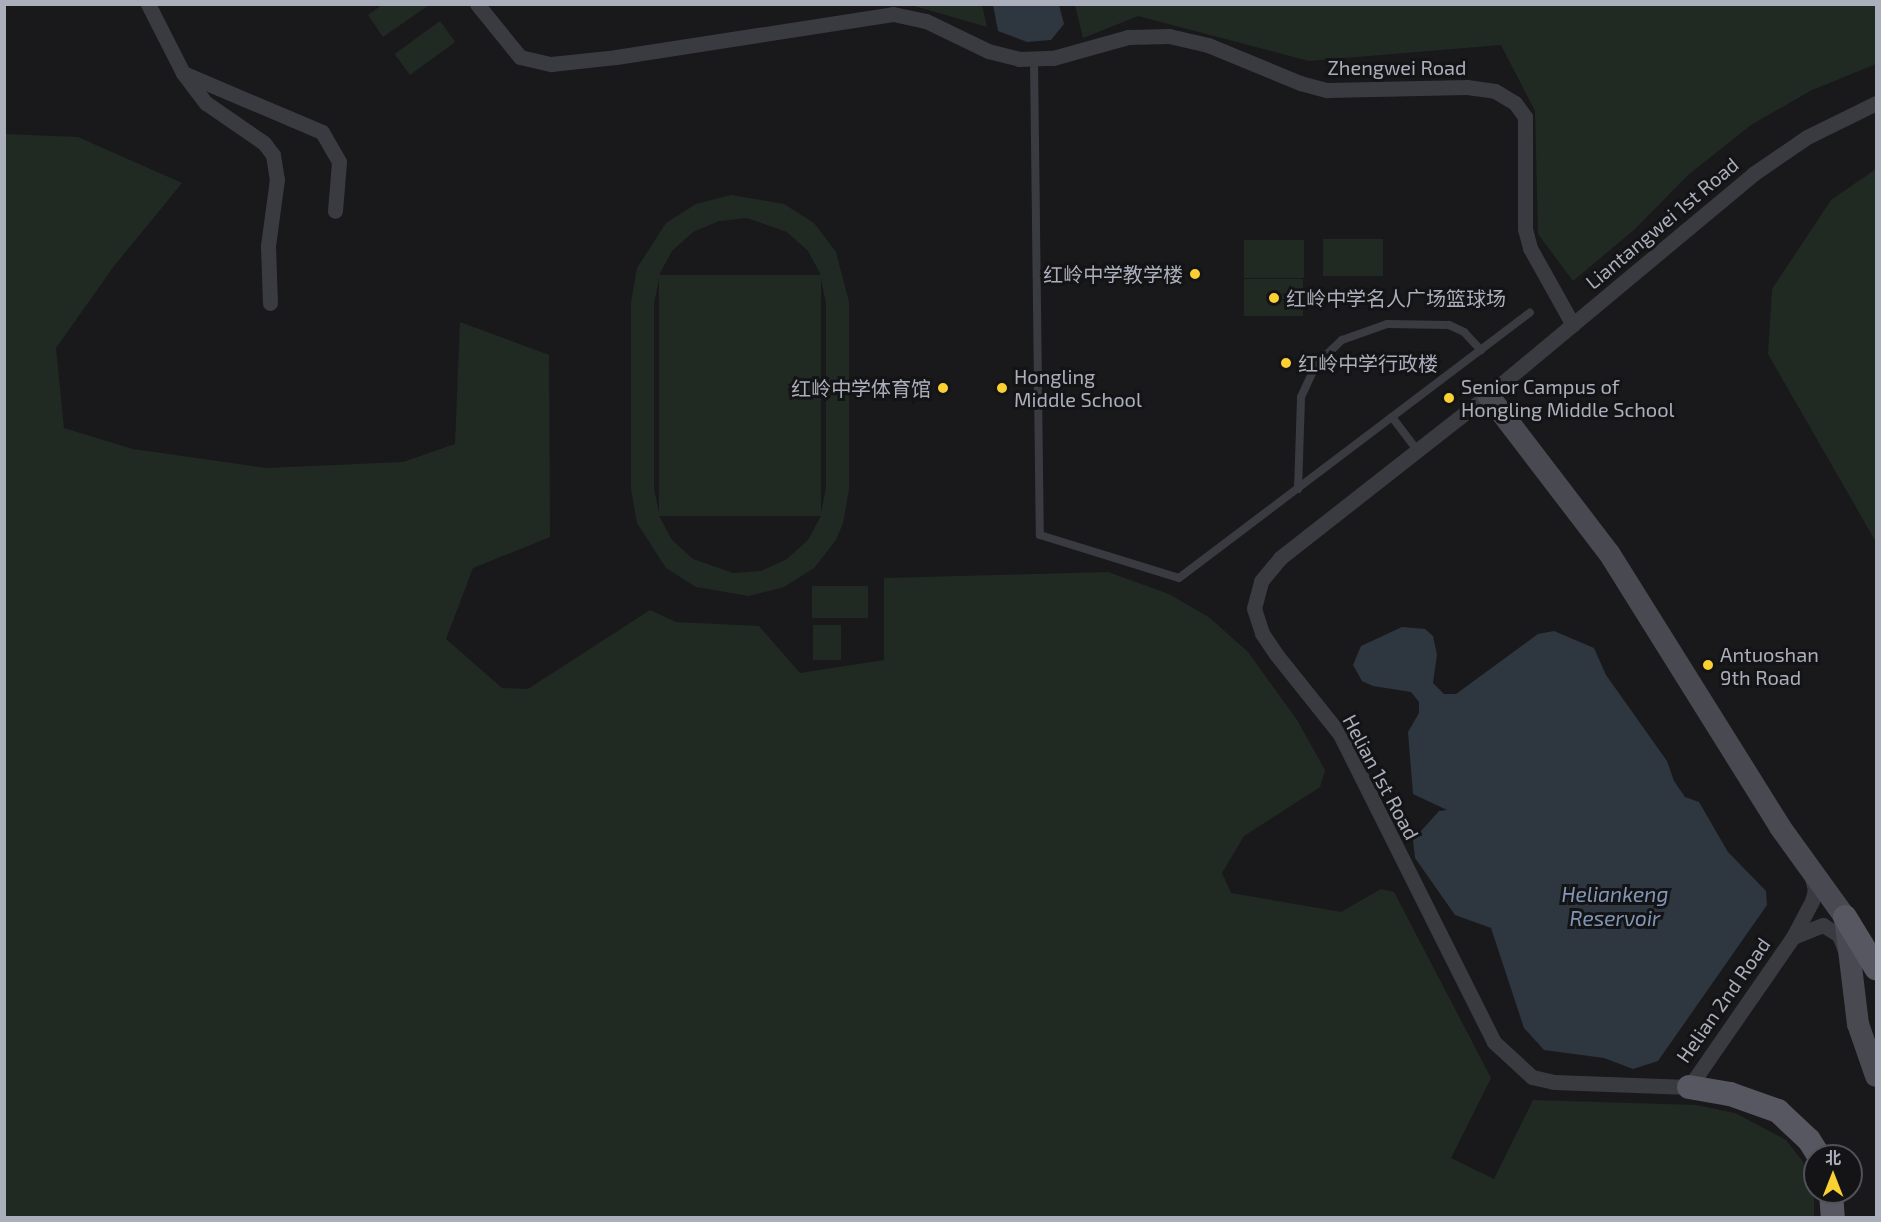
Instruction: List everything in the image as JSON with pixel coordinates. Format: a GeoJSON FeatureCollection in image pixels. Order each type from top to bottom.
{"type":"FeatureCollection","features":[{"type":"Feature","properties":{"kind":"main road"},"geometry":{"type":"LineString","coordinates":[[1845,917],[1876,968]]}},
{"type":"Feature","properties":{"kind":"main road"},"geometry":{"type":"LineString","coordinates":[[1689,1087],[1730,1094],[1778,1111],[1812,1144]]}},
{"type":"Feature","properties":{"kind":"street"},"geometry":{"type":"LineString","coordinates":[[148,4],[183,73],[206,103],[264,143],[273,155],[277,179],[268,246],[270,303]]}},
{"type":"Feature","properties":{"kind":"street","name":"Zhengwei Road"},"geometry":{"type":"LineString","coordinates":[[477,4],[520,57],[551,64],[616,57],[859,10],[910,16],[988,51],[1034,60],[1071,54],[1128,37],[1169,36],[1208,45],[1300,83],[1327,90],[1467,87],[1495,91],[1515,103],[1525,117],[1525,229],[1530,248],[1573,325]]}},
{"type":"Feature","properties":{"kind":"street"},"geometry":{"type":"LineString","coordinates":[[183,73],[322,132],[339,162],[334,211]]}},
{"type":"Feature","properties":{"kind":"street","name":"Liantangwei 1st Road"},"geometry":{"type":"LineString","coordinates":[[1488,395],[1779,154],[1876,103]]}},
{"type":"Feature","properties":{"kind":"street"},"geometry":{"type":"LineString","coordinates":[[1488,395],[1610,553],[1811,871],[1845,917],[1858,1024],[1876,1076]]}},
{"type":"Feature","properties":{"kind":"street","name":"Helian 1st Road"},"geometry":{"type":"LineString","coordinates":[[1488,395],[1275,563],[1255,595],[1256,620],[1276,654],[1339,733],[1494,1042],[1506,1056],[1532,1077],[1554,1082],[1689,1087]]}},
{"type":"Feature","properties":{"kind":"street","name":"Helian 2nd Road"},"geometry":{"type":"LineString","coordinates":[[1689,1087],[1792,937],[1812,901],[1815,890],[1811,871]]}},
{"type":"Feature","properties":{"kind":"street","name":"Helian 2nd Road"},"geometry":{"type":"LineString","coordinates":[[1792,937],[1814,926],[1832,929],[1851,962]]}},
{"type":"Feature","properties":{"kind":"lane"},"geometry":{"type":"LineString","coordinates":[[1034,60],[1040,535],[1179,578],[1530,313]]}},
{"type":"Feature","properties":{"kind":"lane"},"geometry":{"type":"LineString","coordinates":[[1298,489],[1301,397],[1316,365],[1342,340],[1387,324],[1449,326],[1464,332],[1481,350]]}},
{"type":"Feature","properties":{"kind":"lane"},"geometry":{"type":"LineString","coordinates":[[1392,417],[1417,450]]}},
{"type":"Feature","properties":{"kind":"shaded area"},"geometry":{"type":"Polygon","coordinates":[[[382,5],[429,5],[383,37],[368,15],[382,5]]]}},
{"type":"Feature","properties":{"kind":"shaded area"},"geometry":{"type":"Polygon","coordinates":[[[911,5],[982,5],[987,27],[911,5]]]}},
{"type":"Feature","properties":{"kind":"shaded area"},"geometry":{"type":"Polygon","coordinates":[[[1075,5],[1876,5],[1876,64],[1812,90],[1751,125],[1688,175],[1635,229],[1573,281],[1538,234],[1535,111],[1501,45],[1309,61],[1138,16],[1083,38],[1075,5]]]}},
{"type":"Feature","properties":{"kind":"shaded area"},"geometry":{"type":"Polygon","coordinates":[[[440,21],[455,42],[410,75],[395,54],[440,21]]]}},
{"type":"Feature","properties":{"kind":"shaded area"},"geometry":{"type":"Polygon","coordinates":[[[5,134],[78,137],[182,183],[114,266],[56,348],[64,428],[133,449],[266,468],[403,462],[455,444],[460,322],[549,355],[550,537],[473,568],[446,639],[502,688],[528,689],[650,610],[676,622],[759,626],[800,673],[884,660],[884,578],[1108,572],[1169,594],[1210,618],[1248,652],[1297,720],[1325,770],[1320,787],[1244,836],[1222,873],[1231,893],[1341,912],[1381,889],[1394,892],[1491,1078],[1451,1158],[1494,1179],[1533,1100],[1696,1105],[1735,1113],[1786,1140],[1803,1162],[1803,1204],[1814,1204],[1814,1217],[5,1217],[5,134]]]}},
{"type":"Feature","properties":{"kind":"shaded area"},"geometry":{"type":"Polygon","coordinates":[[[1876,169],[1876,542],[1768,354],[1772,289],[1831,200],[1876,169]]]}},
{"type":"Feature","properties":{"kind":"shaded area"},"geometry":{"type":"Polygon","coordinates":[[[731,195],[784,204],[814,223],[836,252],[849,302],[849,489],[843,523],[836,540],[814,568],[784,587],[749,596],[696,587],[666,568],[637,523],[631,489],[631,302],[637,268],[666,223],[696,204],[731,195]],[[747,218],[719,221],[693,232],[672,251],[659,275],[821,275],[808,251],[787,232],[747,218]],[[659,279],[654,303],[654,488],[659,513],[659,279]],[[821,279],[821,513],[826,488],[826,303],[821,279]],[[659,516],[672,540],[693,559],[733,573],[761,571],[787,559],[808,540],[821,516],[659,516]]]}},
{"type":"Feature","properties":{"kind":"shaded area","name":"红岭中学名人广场篮球场"},"geometry":{"type":"Polygon","coordinates":[[[1323,239],[1383,239],[1383,276],[1323,276],[1323,239]]]}},
{"type":"Feature","properties":{"kind":"shaded area","name":"红岭中学名人广场篮球场"},"geometry":{"type":"Polygon","coordinates":[[[1244,240],[1304,240],[1304,278],[1244,278],[1244,240]]]}},
{"type":"Feature","properties":{"kind":"shaded area","name":"红岭中学名人广场篮球场"},"geometry":{"type":"Polygon","coordinates":[[[1244,279],[1303,279],[1303,316],[1244,316],[1244,279]]]}},
{"type":"Feature","properties":{"kind":"shaded area"},"geometry":{"type":"Polygon","coordinates":[[[812,586],[868,586],[868,618],[812,618],[812,586]]]}},
{"type":"Feature","properties":{"kind":"shaded area"},"geometry":{"type":"Polygon","coordinates":[[[813,625],[841,625],[841,660],[813,660],[813,625]]]}},
{"type":"Feature","properties":{"kind":"water"},"geometry":{"type":"Polygon","coordinates":[[[993,5],[1059,5],[1064,24],[1051,40],[1027,42],[998,31],[993,5]]]}},
{"type":"Feature","properties":{"kind":"water","name":"Heliankeng Reservoir"},"geometry":{"type":"Polygon","coordinates":[[[1402,627],[1425,629],[1433,636],[1437,655],[1433,683],[1444,694],[1456,694],[1538,634],[1554,631],[1594,648],[1606,675],[1667,761],[1674,781],[1685,797],[1699,802],[1728,852],[1766,891],[1767,905],[1658,1061],[1633,1069],[1604,1058],[1544,1050],[1524,1028],[1491,928],[1455,915],[1415,858],[1413,840],[1439,811],[1447,810],[1413,794],[1408,732],[1419,713],[1419,702],[1411,692],[1373,686],[1362,681],[1353,665],[1361,646],[1402,627]]]}},
{"type":"Feature","properties":{"kind":"place","name":"红岭中学教学楼"},"geometry":{"type":"Point","coordinates":[1195,274]}},
{"type":"Feature","properties":{"kind":"place","name":"红岭中学名人广场篮球场"},"geometry":{"type":"Point","coordinates":[1274,298]}},
{"type":"Feature","properties":{"kind":"place","name":"红岭中学行政楼"},"geometry":{"type":"Point","coordinates":[1286,363]}},
{"type":"Feature","properties":{"kind":"place","name":"红岭中学体育馆"},"geometry":{"type":"Point","coordinates":[943,388]}},
{"type":"Feature","properties":{"kind":"place","name":"Hongling Middle School"},"geometry":{"type":"Point","coordinates":[1002,388]}},
{"type":"Feature","properties":{"kind":"place","name":"Senior Campus of Hongling Middle School"},"geometry":{"type":"Point","coordinates":[1449,398]}},
{"type":"Feature","properties":{"kind":"place","name":"Antuoshan 9th Road"},"geometry":{"type":"Point","coordinates":[1708,665]}}]}
